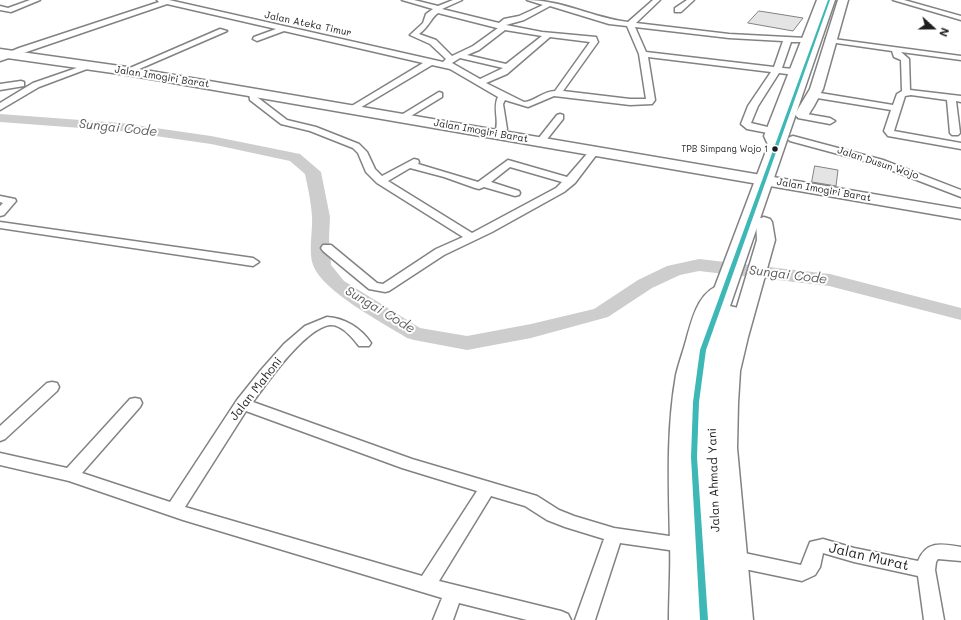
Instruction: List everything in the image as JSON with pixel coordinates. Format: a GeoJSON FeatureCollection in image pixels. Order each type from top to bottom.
{"type":"FeatureCollection","features":[{"type":"Feature","properties":{"kind":"highway"},"geometry":{"type":"LineString","coordinates":[[824,31],[829,0]]}},
{"type":"Feature","properties":{"kind":"highway"},"geometry":{"type":"LineString","coordinates":[[771,181],[793,139],[824,31],[836,0]]}},
{"type":"Feature","properties":{"kind":"highway"},"geometry":{"type":"LineString","coordinates":[[771,181],[776,148],[805,95]]}},
{"type":"Feature","properties":{"kind":"highway","name":"Jalan Ahmad Yani"},"geometry":{"type":"LineString","coordinates":[[704,620],[694,457],[696,402],[703,350],[735,288],[764,222],[771,181]]}},
{"type":"Feature","properties":{"kind":"highway","name":"Jalan Ahmad Yani"},"geometry":{"type":"LineString","coordinates":[[751,252],[771,181]]}},
{"type":"Feature","properties":{"kind":"highway","name":"Jalan Ahmad Yani"},"geometry":{"type":"LineString","coordinates":[[721,620],[710,450],[714,386],[722,339],[735,288]]}},
{"type":"Feature","properties":{"kind":"street"},"geometry":{"type":"LineString","coordinates":[[0,13],[37,0]]}},
{"type":"Feature","properties":{"kind":"street"},"geometry":{"type":"LineString","coordinates":[[405,0],[502,26],[548,35],[593,40],[594,42],[558,93]]}},
{"type":"Feature","properties":{"kind":"street"},"geometry":{"type":"LineString","coordinates":[[459,0],[437,9],[429,16],[426,26],[414,35],[433,42],[481,82],[503,96],[526,105],[533,103],[546,94],[558,93],[630,102],[649,102],[652,100],[643,54],[630,24]]}},
{"type":"Feature","properties":{"kind":"street"},"geometry":{"type":"LineString","coordinates":[[530,0],[550,4],[606,21],[729,36],[806,40],[824,31],[843,0]]}},
{"type":"Feature","properties":{"kind":"street"},"geometry":{"type":"LineString","coordinates":[[630,24],[657,0]]}},
{"type":"Feature","properties":{"kind":"street"},"geometry":{"type":"LineString","coordinates":[[678,10],[691,0]]}},
{"type":"Feature","properties":{"kind":"street"},"geometry":{"type":"LineString","coordinates":[[822,0],[824,31]]}},
{"type":"Feature","properties":{"kind":"street"},"geometry":{"type":"LineString","coordinates":[[896,0],[954,13],[961,18]]}},
{"type":"Feature","properties":{"kind":"street"},"geometry":{"type":"LineString","coordinates":[[3,56],[163,1]]}},
{"type":"Feature","properties":{"kind":"street","name":"Jalan Ateka Timur"},"geometry":{"type":"LineString","coordinates":[[163,1],[430,62],[454,60]]}},
{"type":"Feature","properties":{"kind":"street"},"geometry":{"type":"LineString","coordinates":[[454,60],[476,48],[507,21],[521,18],[550,4]]}},
{"type":"Feature","properties":{"kind":"street"},"geometry":{"type":"LineString","coordinates":[[0,8],[8,10]]}},
{"type":"Feature","properties":{"kind":"street"},"geometry":{"type":"LineString","coordinates":[[584,38],[606,21]]}},
{"type":"Feature","properties":{"kind":"street"},"geometry":{"type":"LineString","coordinates":[[257,39],[282,29]]}},
{"type":"Feature","properties":{"kind":"street"},"geometry":{"type":"LineString","coordinates":[[127,71],[223,31]]}},
{"type":"Feature","properties":{"kind":"street"},"geometry":{"type":"LineString","coordinates":[[824,31],[896,49],[961,58]]}},
{"type":"Feature","properties":{"kind":"street"},"geometry":{"type":"LineString","coordinates":[[481,82],[504,72],[508,67],[548,35]]}},
{"type":"Feature","properties":{"kind":"street"},"geometry":{"type":"LineString","coordinates":[[772,131],[750,127],[746,124],[753,106],[777,69],[788,39]]}},
{"type":"Feature","properties":{"kind":"street"},"geometry":{"type":"LineString","coordinates":[[776,148],[771,136],[772,131],[806,40]]}},
{"type":"Feature","properties":{"kind":"street"},"geometry":{"type":"LineString","coordinates":[[896,49],[897,55],[905,59],[906,92]]}},
{"type":"Feature","properties":{"kind":"street"},"geometry":{"type":"LineString","coordinates":[[643,54],[795,72]]}},
{"type":"Feature","properties":{"kind":"street","name":"Jalan Imogiri Barat"},"geometry":{"type":"LineString","coordinates":[[3,56],[127,71],[403,117],[961,214]]}},
{"type":"Feature","properties":{"kind":"street"},"geometry":{"type":"LineString","coordinates":[[454,60],[508,67]]}},
{"type":"Feature","properties":{"kind":"street"},"geometry":{"type":"LineString","coordinates":[[353,109],[430,62]]}},
{"type":"Feature","properties":{"kind":"street"},"geometry":{"type":"LineString","coordinates":[[2,105],[36,85],[91,66]]}},
{"type":"Feature","properties":{"kind":"street"},"geometry":{"type":"LineString","coordinates":[[0,87],[21,84]]}},
{"type":"Feature","properties":{"kind":"street"},"geometry":{"type":"LineString","coordinates":[[253,92],[253,98],[260,105],[284,122],[313,129],[356,146],[362,152],[370,170],[382,181],[405,198],[472,238]]}},
{"type":"Feature","properties":{"kind":"street"},"geometry":{"type":"LineString","coordinates":[[955,132],[956,98],[906,92],[901,94],[889,131],[891,134],[961,146]]}},
{"type":"Feature","properties":{"kind":"street"},"geometry":{"type":"LineString","coordinates":[[403,117],[439,95]]}},
{"type":"Feature","properties":{"kind":"street"},"geometry":{"type":"LineString","coordinates":[[805,95],[896,108]]}},
{"type":"Feature","properties":{"kind":"street"},"geometry":{"type":"LineString","coordinates":[[499,134],[502,129],[499,104],[503,96]]}},
{"type":"Feature","properties":{"kind":"street"},"geometry":{"type":"LineString","coordinates":[[801,115],[830,121]]}},
{"type":"Feature","properties":{"kind":"street"},"geometry":{"type":"LineString","coordinates":[[542,141],[560,117]]}},
{"type":"Feature","properties":{"kind":"street","name":"Jalan Dusun Wojo"},"geometry":{"type":"LineString","coordinates":[[793,139],[879,162],[961,194]]}},
{"type":"Feature","properties":{"kind":"street"},"geometry":{"type":"LineString","coordinates":[[327,248],[373,286],[385,288],[440,252],[472,238],[560,190],[571,181],[595,150]]}},
{"type":"Feature","properties":{"kind":"street"},"geometry":{"type":"LineString","coordinates":[[382,181],[411,164],[448,174],[479,186],[508,163],[571,181]]}},
{"type":"Feature","properties":{"kind":"street"},"geometry":{"type":"LineString","coordinates":[[483,183],[515,193]]}},
{"type":"Feature","properties":{"kind":"street"},"geometry":{"type":"LineString","coordinates":[[0,199],[11,201],[0,213]]}},
{"type":"Feature","properties":{"kind":"street"},"geometry":{"type":"LineString","coordinates":[[0,225],[253,262]]}},
{"type":"Feature","properties":{"kind":"street"},"geometry":{"type":"LineString","coordinates":[[683,620],[683,545],[680,474],[682,411],[687,373],[704,313],[710,301],[735,288]]}},
{"type":"Feature","properties":{"kind":"street"},"geometry":{"type":"LineString","coordinates":[[735,288],[727,404],[726,448],[739,620]]}},
{"type":"Feature","properties":{"kind":"street","name":"Jalan Mahoni"},"geometry":{"type":"LineString","coordinates":[[174,510],[242,404],[282,355],[296,341],[319,323],[327,321],[343,325],[354,331],[364,343]]}},
{"type":"Feature","properties":{"kind":"street"},"geometry":{"type":"LineString","coordinates":[[0,435],[52,387]]}},
{"type":"Feature","properties":{"kind":"street"},"geometry":{"type":"LineString","coordinates":[[70,475],[135,403]]}},
{"type":"Feature","properties":{"kind":"street"},"geometry":{"type":"LineString","coordinates":[[242,404],[408,464],[531,501],[563,520],[614,536],[683,545]]}},
{"type":"Feature","properties":{"kind":"street"},"geometry":{"type":"LineString","coordinates":[[0,459],[70,475],[174,510],[426,586],[557,620]]}},
{"type":"Feature","properties":{"kind":"street"},"geometry":{"type":"LineString","coordinates":[[426,586],[488,487]]}},
{"type":"Feature","properties":{"kind":"street"},"geometry":{"type":"LineString","coordinates":[[586,620],[614,536]]}},
{"type":"Feature","properties":{"kind":"street","name":"Jalan Murat"},"geometry":{"type":"LineString","coordinates":[[735,560],[787,571],[806,573],[811,569],[816,547],[823,546],[854,555],[926,570],[928,558],[932,554],[939,551],[961,554]]}},
{"type":"Feature","properties":{"kind":"street"},"geometry":{"type":"LineString","coordinates":[[926,570],[934,620]]}},
{"type":"Feature","properties":{"kind":"street"},"geometry":{"type":"LineString","coordinates":[[443,620],[453,593]]}},
{"type":"Feature","properties":{"kind":"building"},"geometry":{"type":"Polygon","coordinates":[[[759,11],[803,18],[793,31],[748,23],[759,11]]]}},
{"type":"Feature","properties":{"kind":"building"},"geometry":{"type":"Polygon","coordinates":[[[815,166],[838,170],[836,186],[812,182],[815,166]]]}},
{"type":"Feature","properties":{"kind":"waterway","name":"Sungai Code"},"geometry":{"type":"LineString","coordinates":[[0,118],[121,127],[211,140],[295,157],[313,172],[321,217],[320,238],[322,265],[337,285],[414,333],[467,343],[531,331],[601,313],[645,284],[674,270],[699,265],[830,280],[961,314]]}},
{"type":"Feature","properties":{"kind":"transit line"},"geometry":{"type":"LineString","coordinates":[[704,620],[694,457],[696,402],[703,350],[829,0]]}},
{"type":"Feature","properties":{"kind":"place","name":"TPB Simpang Wojo 1"},"geometry":{"type":"Point","coordinates":[775,149]}}]}
